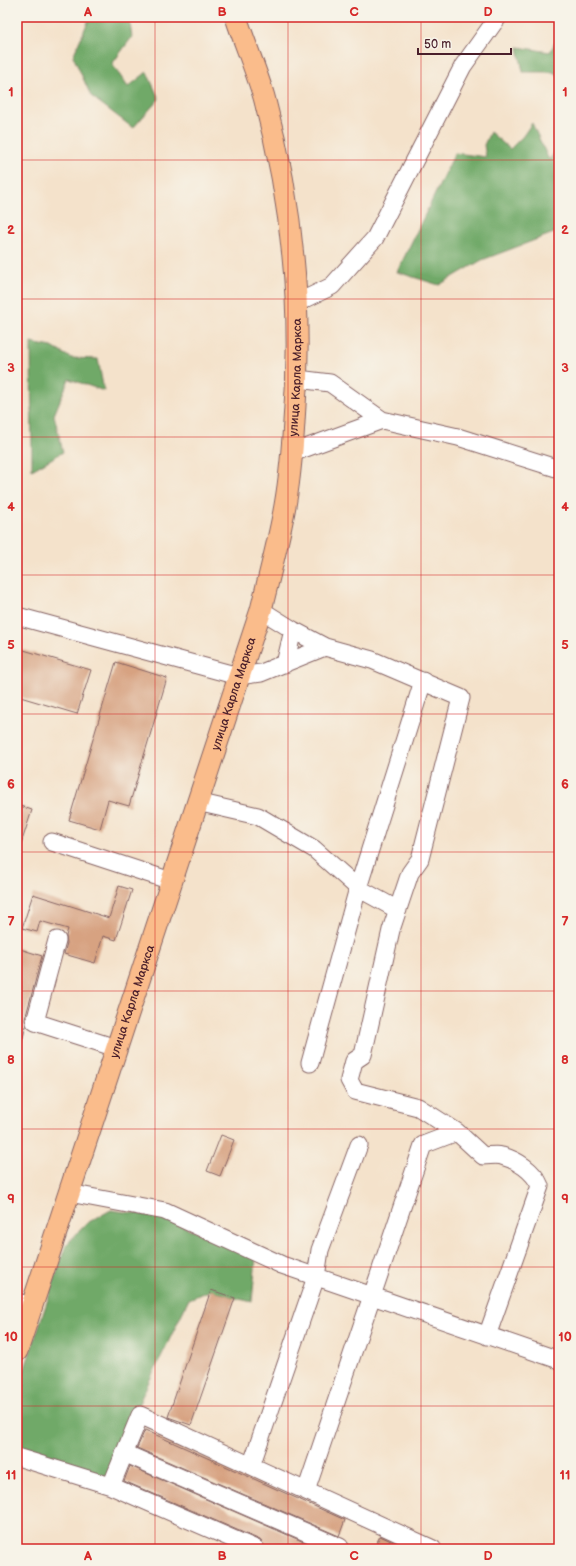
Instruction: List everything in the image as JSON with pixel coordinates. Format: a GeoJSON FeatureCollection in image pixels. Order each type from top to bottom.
{"type":"FeatureCollection","features":[{"type":"Feature","properties":{"kind":"main road","name":"улица Карла Маркса"},"geometry":{"type":"LineString","coordinates":[[17,1351],[24,1304],[69,1193],[238,676],[261,610],[282,521],[292,453],[298,379],[297,303],[290,224],[279,160],[263,96],[236,17]]}},
{"type":"Feature","properties":{"kind":"street"},"geometry":{"type":"LineString","coordinates":[[297,303],[332,286],[375,238],[463,66],[498,17]]}},
{"type":"Feature","properties":{"kind":"street"},"geometry":{"type":"LineString","coordinates":[[298,379],[330,383],[382,420],[458,437],[559,469]]}},
{"type":"Feature","properties":{"kind":"street"},"geometry":{"type":"LineString","coordinates":[[292,453],[382,420]]}},
{"type":"Feature","properties":{"kind":"street"},"geometry":{"type":"LineString","coordinates":[[261,610],[293,630],[325,647],[372,660],[461,698],[420,859],[410,873],[391,930],[363,1055],[354,1061],[349,1080],[355,1091],[418,1107],[457,1132],[483,1156],[500,1156],[522,1165],[538,1180],[540,1186],[487,1336]]}},
{"type":"Feature","properties":{"kind":"street"},"geometry":{"type":"LineString","coordinates":[[17,616],[238,676],[261,673],[325,647]]}},
{"type":"Feature","properties":{"kind":"street"},"geometry":{"type":"LineString","coordinates":[[285,664],[293,630]]}},
{"type":"Feature","properties":{"kind":"street"},"geometry":{"type":"LineString","coordinates":[[310,1063],[358,888],[423,681]]}},
{"type":"Feature","properties":{"kind":"street"},"geometry":{"type":"LineString","coordinates":[[197,802],[258,816],[314,849],[358,888],[398,910]]}},
{"type":"Feature","properties":{"kind":"street"},"geometry":{"type":"LineString","coordinates":[[52,842],[171,881]]}},
{"type":"Feature","properties":{"kind":"street"},"geometry":{"type":"LineString","coordinates":[[57,940],[35,1022],[116,1048]]}},
{"type":"Feature","properties":{"kind":"street"},"geometry":{"type":"LineString","coordinates":[[306,1491],[423,1145],[457,1132]]}},
{"type":"Feature","properties":{"kind":"street"},"geometry":{"type":"LineString","coordinates":[[251,1466],[316,1277],[320,1250],[359,1145]]}},
{"type":"Feature","properties":{"kind":"street"},"geometry":{"type":"LineString","coordinates":[[69,1193],[165,1211],[282,1265],[559,1360]]}},
{"type":"Feature","properties":{"kind":"street"},"geometry":{"type":"LineString","coordinates":[[111,1486],[140,1415],[433,1549]]}},
{"type":"Feature","properties":{"kind":"street"},"geometry":{"type":"LineString","coordinates":[[124,1453],[340,1547],[339,1549]]}},
{"type":"Feature","properties":{"kind":"street"},"geometry":{"type":"LineString","coordinates":[[17,1457],[111,1486],[256,1549]]}},
{"type":"Feature","properties":{"kind":"green space"},"geometry":{"type":"Polygon","coordinates":[[[90,17],[129,17],[132,37],[112,64],[128,87],[147,72],[159,99],[133,128],[91,96],[73,56],[90,17]]]}},
{"type":"Feature","properties":{"kind":"green space"},"geometry":{"type":"Polygon","coordinates":[[[559,35],[559,77],[554,72],[523,72],[518,47],[550,52],[559,35]]]}},
{"type":"Feature","properties":{"kind":"green space"},"geometry":{"type":"Polygon","coordinates":[[[532,123],[549,160],[559,146],[559,231],[482,260],[439,285],[397,272],[455,153],[486,157],[484,145],[490,132],[510,149],[523,136],[532,123]]]}},
{"type":"Feature","properties":{"kind":"green space"},"geometry":{"type":"Polygon","coordinates":[[[31,343],[52,347],[71,358],[98,359],[104,391],[69,379],[54,415],[63,452],[32,470],[31,343]]]}},
{"type":"Feature","properties":{"kind":"green space"},"geometry":{"type":"Polygon","coordinates":[[[111,1210],[162,1217],[256,1258],[252,1302],[212,1290],[189,1299],[143,1394],[107,1479],[17,1453],[17,1392],[66,1245],[87,1223],[111,1210]]]}},
{"type":"Feature","properties":{"kind":"building"},"geometry":{"type":"Polygon","coordinates":[[[17,648],[91,670],[77,714],[17,696],[17,648]]]}},
{"type":"Feature","properties":{"kind":"building"},"geometry":{"type":"Polygon","coordinates":[[[116,662],[167,678],[129,806],[108,800],[100,829],[69,820],[116,662]]]}},
{"type":"Feature","properties":{"kind":"building"},"geometry":{"type":"Polygon","coordinates":[[[17,805],[32,810],[19,850],[17,850],[17,805]]]}},
{"type":"Feature","properties":{"kind":"building"},"geometry":{"type":"Polygon","coordinates":[[[119,886],[132,890],[116,940],[103,936],[95,963],[64,954],[67,943],[66,936],[68,929],[40,921],[37,932],[22,928],[33,894],[109,918],[119,886]]]}},
{"type":"Feature","properties":{"kind":"building"},"geometry":{"type":"Polygon","coordinates":[[[17,948],[42,956],[25,1019],[26,1026],[20,1049],[17,1048],[17,948]]]}},
{"type":"Feature","properties":{"kind":"building"},"geometry":{"type":"Polygon","coordinates":[[[221,1135],[234,1140],[220,1176],[207,1171],[221,1135]]]}},
{"type":"Feature","properties":{"kind":"building"},"geometry":{"type":"Polygon","coordinates":[[[211,1290],[235,1298],[191,1425],[168,1417],[211,1290]]]}},
{"type":"Feature","properties":{"kind":"building"},"geometry":{"type":"Polygon","coordinates":[[[145,1430],[345,1520],[339,1536],[137,1448],[145,1430]]]}},
{"type":"Feature","properties":{"kind":"building"},"geometry":{"type":"Polygon","coordinates":[[[130,1466],[320,1549],[271,1549],[265,1547],[260,1540],[124,1481],[130,1466]]]}},
{"type":"Feature","properties":{"kind":"building"},"geometry":{"type":"Polygon","coordinates":[[[380,1536],[409,1549],[383,1549],[375,1546],[380,1536]]]}}]}
